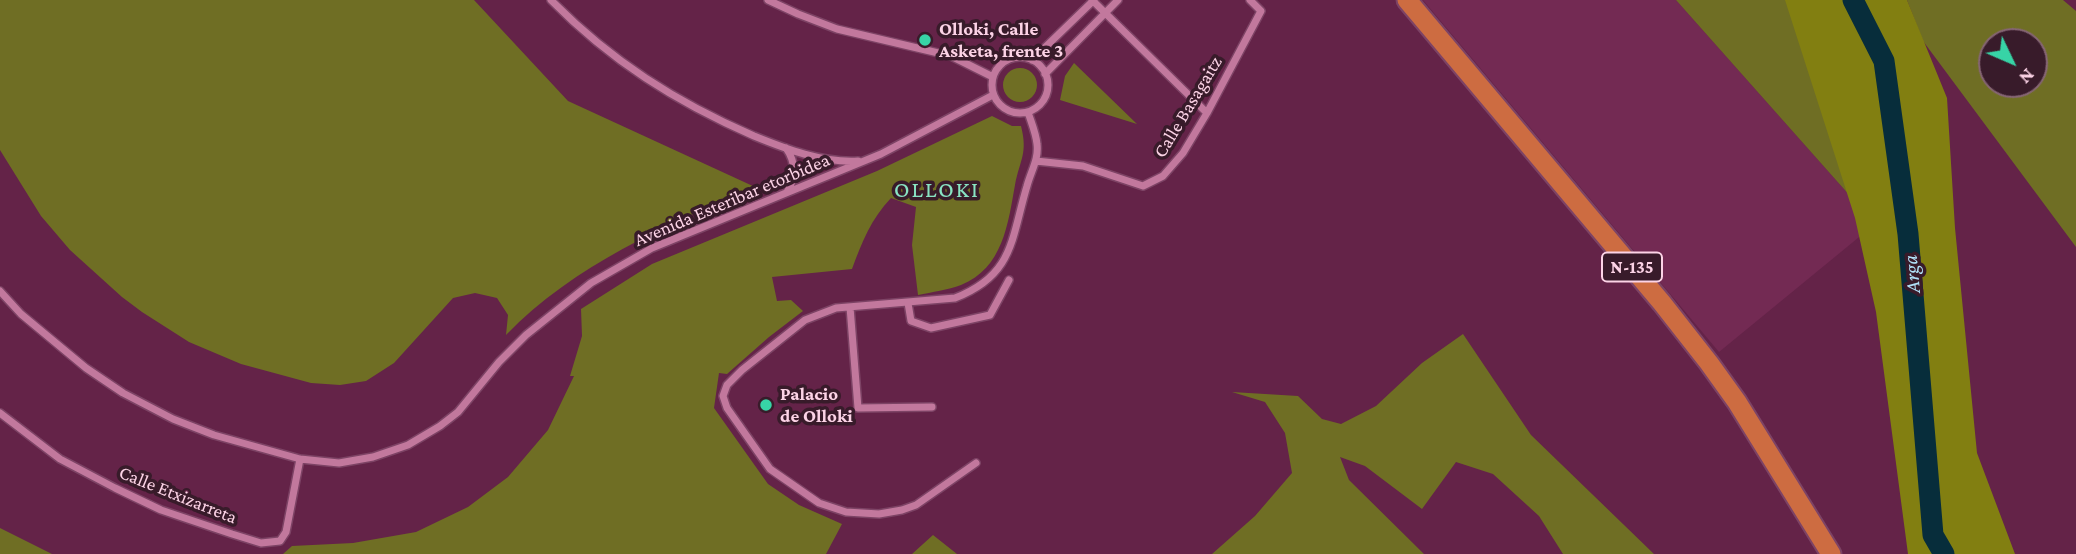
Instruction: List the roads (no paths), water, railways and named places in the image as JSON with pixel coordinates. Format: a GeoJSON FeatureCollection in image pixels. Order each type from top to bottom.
{"type":"FeatureCollection","features":[{"type":"Feature","properties":{"kind":"highway","name":"N-135"},"geometry":{"type":"LineString","coordinates":[[1406,0],[1662,303],[1709,363],[1738,402],[1831,554]]}},
{"type":"Feature","properties":{"kind":"street"},"geometry":{"type":"LineString","coordinates":[[551,0],[578,28],[620,61],[664,92],[722,122],[817,157],[848,162],[865,161]]}},
{"type":"Feature","properties":{"kind":"street"},"geometry":{"type":"LineString","coordinates":[[768,0],[798,15],[837,29],[951,56],[993,76]]}},
{"type":"Feature","properties":{"kind":"street"},"geometry":{"type":"LineString","coordinates":[[1032,60],[1093,0],[1207,113]]}},
{"type":"Feature","properties":{"kind":"street"},"geometry":{"type":"LineString","coordinates":[[1045,74],[1118,0]]}},
{"type":"Feature","properties":{"kind":"street","name":"Calle Basagaitz"},"geometry":{"type":"LineString","coordinates":[[1036,161],[1083,166],[1143,186],[1163,176],[1183,153],[1207,113],[1261,10],[1250,0]]}},
{"type":"Feature","properties":{"kind":"street"},"geometry":{"type":"LineString","coordinates":[[1013,57],[1032,60],[1040,66],[1048,83],[1043,101],[1028,112],[1011,112],[1003,108],[993,96],[991,86],[997,68],[1013,57]]}},
{"type":"Feature","properties":{"kind":"street","name":"Avenida Esteribar etorbidea"},"geometry":{"type":"LineString","coordinates":[[0,291],[52,341],[123,393],[173,419],[214,435],[300,459],[339,463],[373,457],[408,445],[440,426],[458,412],[499,362],[526,335],[591,283],[652,247],[865,161],[993,96]]}},
{"type":"Feature","properties":{"kind":"street"},"geometry":{"type":"LineString","coordinates":[[976,463],[916,505],[879,513],[846,512],[819,503],[789,485],[770,469],[727,408],[723,396],[727,385],[742,370],[805,320],[836,308],[955,298],[971,292],[987,281],[1006,258],[1014,241],[1027,185],[1036,161],[1037,143],[1028,112]]}},
{"type":"Feature","properties":{"kind":"street"},"geometry":{"type":"LineString","coordinates":[[786,147],[795,172],[787,192]]}},
{"type":"Feature","properties":{"kind":"street"},"geometry":{"type":"LineString","coordinates":[[908,303],[911,321],[931,328],[990,315],[1009,280]]}},
{"type":"Feature","properties":{"kind":"street"},"geometry":{"type":"LineString","coordinates":[[850,307],[858,408],[932,407]]}},
{"type":"Feature","properties":{"kind":"street","name":"Calle Etxizarreta"},"geometry":{"type":"LineString","coordinates":[[0,413],[60,459],[115,488],[161,510],[261,543],[280,541],[285,532],[300,459]]}},
{"type":"Feature","properties":{"kind":"waterway","name":"Arga"},"geometry":{"type":"LineString","coordinates":[[1853,0],[1884,61],[1908,234],[1933,535],[1944,554]]}},
{"type":"Feature","properties":{"kind":"place","name":"Olloki, Calle Asketa, frente 3"},"geometry":{"type":"Point","coordinates":[925,40]}},
{"type":"Feature","properties":{"kind":"place","name":"Palacio de Olloki"},"geometry":{"type":"Point","coordinates":[766,405]}},
{"type":"Feature","properties":{"kind":"district","name":"OLLOKI"},"geometry":{"type":"Point","coordinates":[937,190]}}]}
